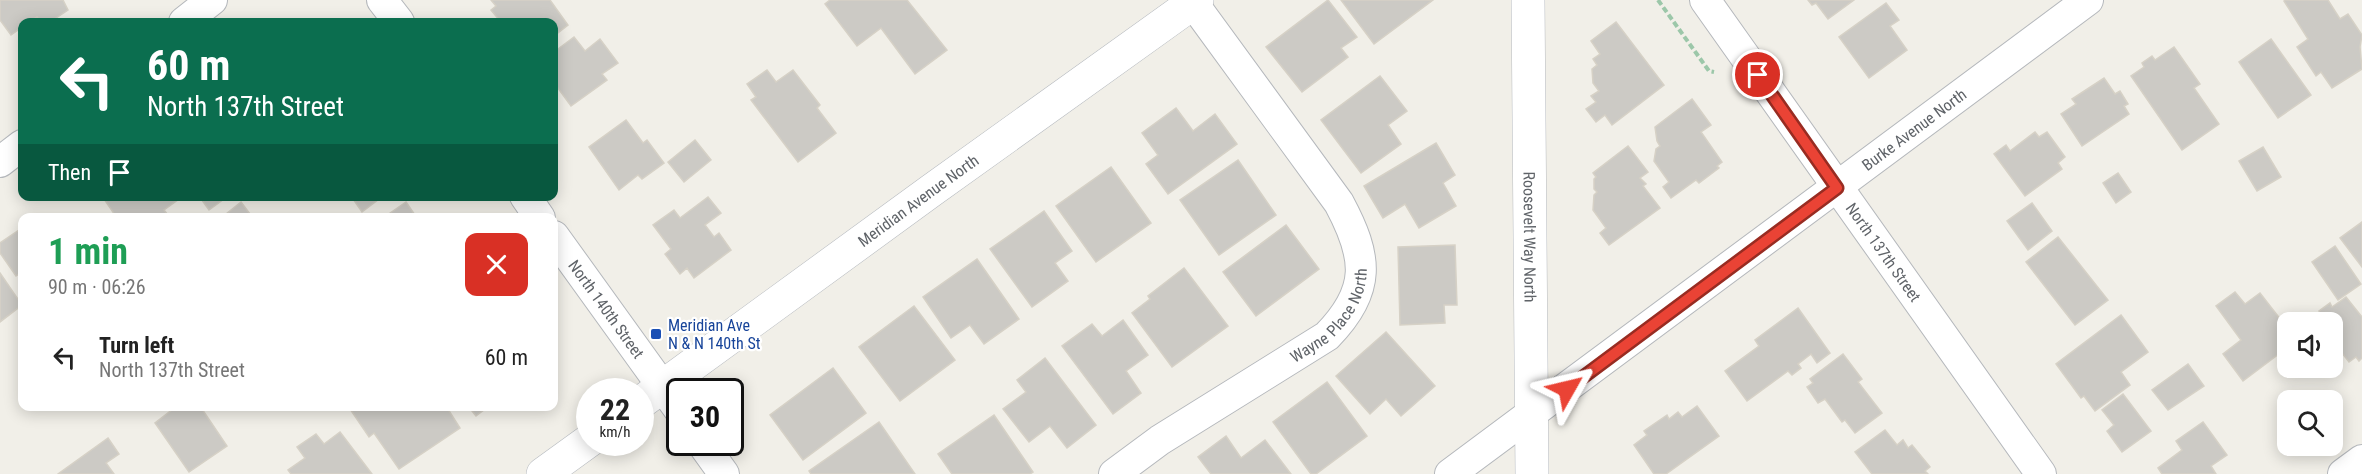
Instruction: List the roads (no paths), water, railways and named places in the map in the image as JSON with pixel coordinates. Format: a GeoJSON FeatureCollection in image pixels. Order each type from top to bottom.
{"type":"FeatureCollection","features":[{"type":"Feature","properties":{"kind":"street"},"geometry":{"type":"LineString","coordinates":[[189,18],[212,0]]}},
{"type":"Feature","properties":{"kind":"street"},"geometry":{"type":"LineString","coordinates":[[382,0],[396,18]]}},
{"type":"Feature","properties":{"kind":"street","name":"Roosevelt Way North"},"geometry":{"type":"LineString","coordinates":[[1528,0],[1532,474]]}},
{"type":"Feature","properties":{"kind":"street","name":"North 137th Street"},"geometry":{"type":"LineString","coordinates":[[1705,0],[2041,474]]}},
{"type":"Feature","properties":{"kind":"street","name":"Burke Avenue North"},"geometry":{"type":"LineString","coordinates":[[1450,474],[1530,417],[2088,0]]}},
{"type":"Feature","properties":{"kind":"street","name":"Meridian Avenue North"},"geometry":{"type":"LineString","coordinates":[[661,400],[932,190],[1195,2]]}},
{"type":"Feature","properties":{"kind":"street","name":"Wayne Place North"},"geometry":{"type":"LineString","coordinates":[[1114,474],[1160,440],[1327,336],[1343,319],[1360,288],[1361,256],[1349,222],[1339,203],[1195,2]]}},
{"type":"Feature","properties":{"kind":"street"},"geometry":{"type":"LineString","coordinates":[[0,162],[18,148]]}},
{"type":"Feature","properties":{"kind":"street","name":"North 140th Street"},"geometry":{"type":"LineString","coordinates":[[558,242],[661,400]]}},
{"type":"Feature","properties":{"kind":"street"},"geometry":{"type":"LineString","coordinates":[[543,474],[576,450]]}},
{"type":"Feature","properties":{"kind":"street"},"geometry":{"type":"LineString","coordinates":[[711,456],[723,474]]}},
{"type":"Feature","properties":{"kind":"street"},"geometry":{"type":"LineString","coordinates":[[2343,474],[2362,460]]}},
{"type":"Feature","properties":{"kind":"place","name":"Meridian Ave N & N 140th St"},"geometry":{"type":"Point","coordinates":[656,334]}}]}
